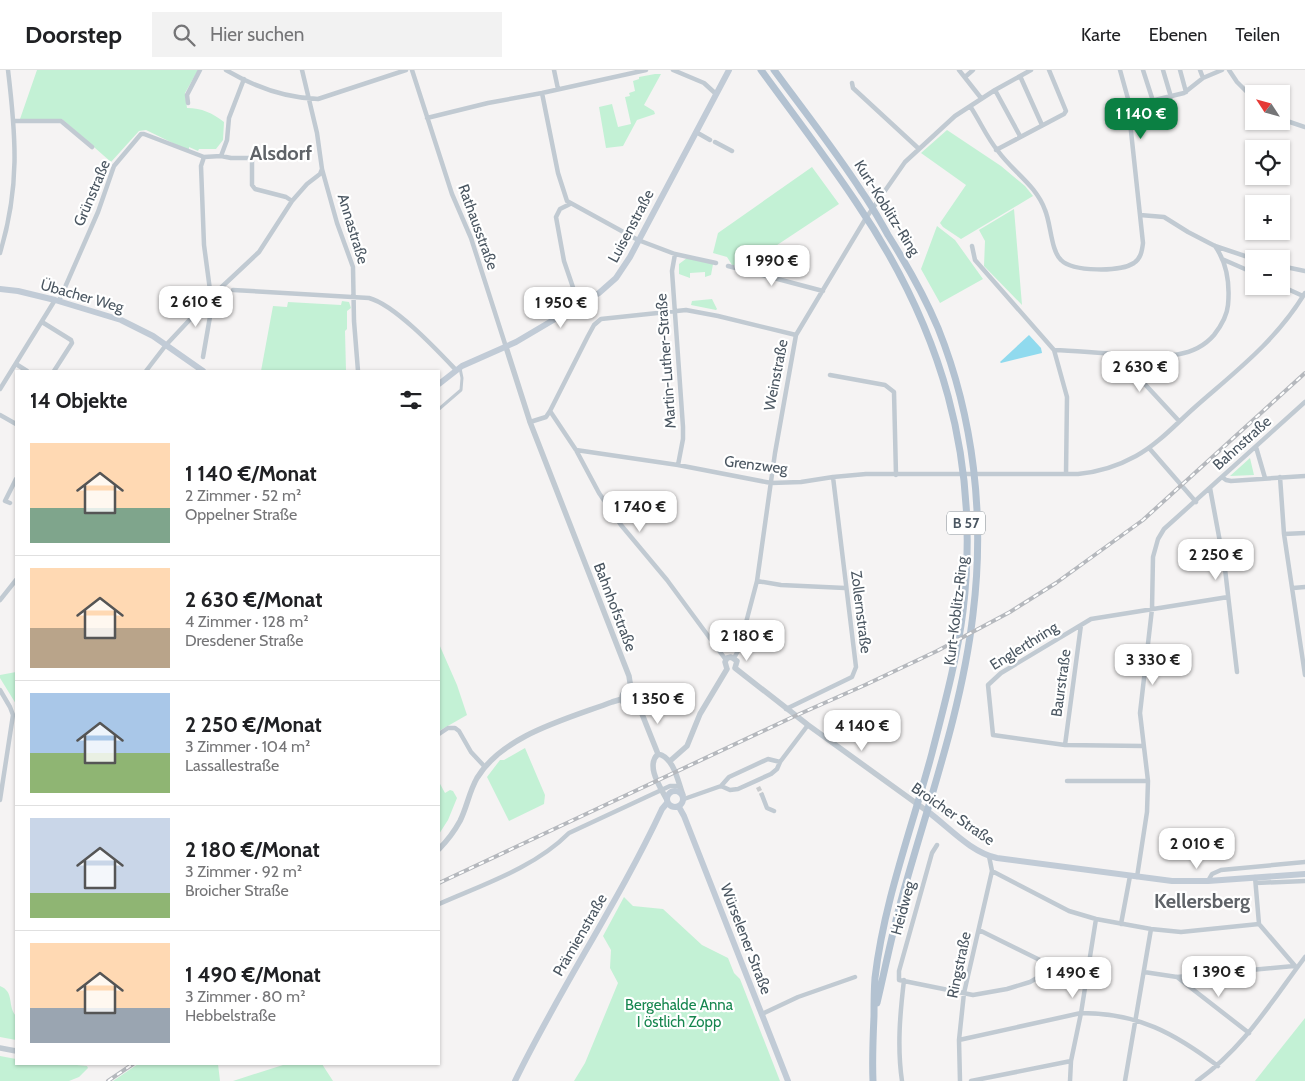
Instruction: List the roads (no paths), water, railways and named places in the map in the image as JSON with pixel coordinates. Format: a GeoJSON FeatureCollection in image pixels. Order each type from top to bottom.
{"type":"FeatureCollection","features":[{"type":"Feature","properties":{"kind":"main road","name":"Luisenstraße"},"geometry":{"type":"LineString","coordinates":[[458,369],[506,347],[600,293],[616,278],[624,267],[728,70]]}},
{"type":"Feature","properties":{"kind":"main road","name":"Kurt-Koblitz-Ring"},"geometry":{"type":"LineString","coordinates":[[761,70],[858,204],[902,278],[930,340],[944,379],[955,421],[964,474],[966,564],[963,610],[946,697],[891,896],[882,936],[875,980],[872,1047],[873,1081]]}},
{"type":"Feature","properties":{"kind":"main road","name":"Kurt-Koblitz-Ring"},"geometry":{"type":"LineString","coordinates":[[774,70],[832,148],[872,209],[907,266],[938,328],[955,378],[967,425],[975,474],[978,550],[973,614],[966,658],[927,811],[893,931],[874,1018]]}},
{"type":"Feature","properties":{"kind":"main road","name":"Übacher Weg"},"geometry":{"type":"LineString","coordinates":[[0,289],[18,291],[57,301],[130,324],[166,345],[200,370]]}},
{"type":"Feature","properties":{"kind":"main road"},"geometry":{"type":"LineString","coordinates":[[440,383],[458,369]]}},
{"type":"Feature","properties":{"kind":"main road"},"geometry":{"type":"LineString","coordinates":[[675,791],[682,794],[683,804],[673,808],[667,801],[668,796],[675,791]]}},
{"type":"Feature","properties":{"kind":"main road","name":"Prämienstraße"},"geometry":{"type":"LineString","coordinates":[[515,1081],[537,1035],[622,887],[667,801]]}},
{"type":"Feature","properties":{"kind":"main road","name":"Würselener Straße"},"geometry":{"type":"LineString","coordinates":[[679,807],[788,1081]]}},
{"type":"Feature","properties":{"kind":"main road","name":"Broicher Straße"},"geometry":{"type":"LineString","coordinates":[[927,811],[974,848],[989,856],[1172,881],[1255,880],[1305,874]]}},
{"type":"Feature","properties":{"kind":"street"},"geometry":{"type":"LineString","coordinates":[[0,253],[15,182],[14,121],[8,70]]}},
{"type":"Feature","properties":{"kind":"street"},"geometry":{"type":"LineString","coordinates":[[188,102],[187,95],[200,70]]}},
{"type":"Feature","properties":{"kind":"street"},"geometry":{"type":"LineString","coordinates":[[226,70],[244,80],[270,90],[318,99],[406,70]]}},
{"type":"Feature","properties":{"kind":"street","name":"Annastraße"},"geometry":{"type":"LineString","coordinates":[[302,70],[322,169],[337,223],[353,267],[358,370]]}},
{"type":"Feature","properties":{"kind":"street","name":"Rathausstraße"},"geometry":{"type":"LineString","coordinates":[[412,70],[452,194],[471,238],[530,422]]}},
{"type":"Feature","properties":{"kind":"street"},"geometry":{"type":"LineString","coordinates":[[554,70],[558,89]]}},
{"type":"Feature","properties":{"kind":"street"},"geometry":{"type":"LineString","coordinates":[[427,118],[488,103],[646,70]]}},
{"type":"Feature","properties":{"kind":"street"},"geometry":{"type":"LineString","coordinates":[[673,70],[704,83],[716,94]]}},
{"type":"Feature","properties":{"kind":"street"},"geometry":{"type":"LineString","coordinates":[[959,70],[981,98]]}},
{"type":"Feature","properties":{"kind":"street"},"geometry":{"type":"LineString","coordinates":[[965,77],[973,70]]}},
{"type":"Feature","properties":{"kind":"street","name":"Weinstraße"},"geometry":{"type":"LineString","coordinates":[[734,658],[739,649],[756,581],[796,336],[866,218],[899,168],[918,148],[970,106],[1031,70]]}},
{"type":"Feature","properties":{"kind":"street"},"geometry":{"type":"LineString","coordinates":[[996,150],[1064,114],[1066,111],[1049,70]]}},
{"type":"Feature","properties":{"kind":"street"},"geometry":{"type":"LineString","coordinates":[[970,106],[996,150],[1032,187],[1039,198],[1048,220],[1056,254],[1067,265],[1076,268],[1120,268],[1133,263],[1141,255],[1142,249],[1130,106],[1120,70]]}},
{"type":"Feature","properties":{"kind":"street"},"geometry":{"type":"LineString","coordinates":[[1143,70],[1153,101]]}},
{"type":"Feature","properties":{"kind":"street"},"geometry":{"type":"LineString","coordinates":[[1163,70],[1171,97]]}},
{"type":"Feature","properties":{"kind":"street"},"geometry":{"type":"LineString","coordinates":[[1180,70],[1186,92]]}},
{"type":"Feature","properties":{"kind":"street"},"geometry":{"type":"LineString","coordinates":[[1200,70],[1203,78]]}},
{"type":"Feature","properties":{"kind":"street"},"geometry":{"type":"LineString","coordinates":[[1130,106],[1186,92],[1203,78],[1222,70]]}},
{"type":"Feature","properties":{"kind":"street"},"geometry":{"type":"LineString","coordinates":[[1230,70],[1237,82],[1245,90]]}},
{"type":"Feature","properties":{"kind":"street"},"geometry":{"type":"LineString","coordinates":[[1020,76],[1042,125]]}},
{"type":"Feature","properties":{"kind":"street"},"geometry":{"type":"LineString","coordinates":[[221,156],[226,140],[229,118],[244,80]]}},
{"type":"Feature","properties":{"kind":"street"},"geometry":{"type":"LineString","coordinates":[[852,83],[853,88],[918,148]]}},
{"type":"Feature","properties":{"kind":"street"},"geometry":{"type":"LineString","coordinates":[[995,90],[1020,136]]}},
{"type":"Feature","properties":{"kind":"street"},"geometry":{"type":"LineString","coordinates":[[542,93],[558,173],[565,199],[570,204],[638,240],[675,254],[716,263]]}},
{"type":"Feature","properties":{"kind":"street"},"geometry":{"type":"LineString","coordinates":[[14,121],[61,121],[92,147]]}},
{"type":"Feature","properties":{"kind":"street"},"geometry":{"type":"LineString","coordinates":[[1290,121],[1305,127]]}},
{"type":"Feature","properties":{"kind":"street"},"geometry":{"type":"LineString","coordinates":[[696,132],[710,140]]}},
{"type":"Feature","properties":{"kind":"street","name":"Grünstraße"},"geometry":{"type":"LineString","coordinates":[[57,301],[98,212],[114,166],[141,134],[204,157]]}},
{"type":"Feature","properties":{"kind":"street"},"geometry":{"type":"LineString","coordinates":[[716,142],[732,152]]}},
{"type":"Feature","properties":{"kind":"street"},"geometry":{"type":"LineString","coordinates":[[204,358],[212,305],[204,244],[201,196],[201,166],[204,157],[252,158],[252,185],[255,189],[286,197],[292,201]]}},
{"type":"Feature","properties":{"kind":"street"},"geometry":{"type":"LineString","coordinates":[[147,370],[166,345],[211,297],[259,252],[292,201],[307,184],[320,174],[322,169]]}},
{"type":"Feature","properties":{"kind":"street"},"geometry":{"type":"LineString","coordinates":[[570,204],[560,209],[556,217],[564,261],[579,305]]}},
{"type":"Feature","properties":{"kind":"street"},"geometry":{"type":"LineString","coordinates":[[1140,215],[1164,216],[1188,232],[1215,246],[1245,256]]}},
{"type":"Feature","properties":{"kind":"street"},"geometry":{"type":"LineString","coordinates":[[972,246],[975,260],[1054,350],[1067,397],[1066,474]]}},
{"type":"Feature","properties":{"kind":"street"},"geometry":{"type":"LineString","coordinates":[[1054,350],[1154,356],[1192,351],[1210,340],[1222,324],[1228,307],[1228,282],[1222,259],[1215,246]]}},
{"type":"Feature","properties":{"kind":"street","name":"Martin-Luther-Straße"},"geometry":{"type":"LineString","coordinates":[[675,254],[672,271],[683,427],[683,439],[678,465]]}},
{"type":"Feature","properties":{"kind":"street"},"geometry":{"type":"LineString","coordinates":[[1222,259],[1245,269]]}},
{"type":"Feature","properties":{"kind":"street"},"geometry":{"type":"LineString","coordinates":[[728,266],[823,291]]}},
{"type":"Feature","properties":{"kind":"street"},"geometry":{"type":"LineString","coordinates":[[1290,268],[1305,271]]}},
{"type":"Feature","properties":{"kind":"street"},"geometry":{"type":"LineString","coordinates":[[975,474],[1078,474],[1107,469],[1127,461],[1149,448],[1269,342],[1289,319],[1304,294],[1290,289]]}},
{"type":"Feature","properties":{"kind":"street"},"geometry":{"type":"LineString","coordinates":[[233,290],[369,298],[386,305],[458,369],[462,378],[461,390],[440,408]]}},
{"type":"Feature","properties":{"kind":"street"},"geometry":{"type":"LineString","coordinates":[[0,389],[57,301]]}},
{"type":"Feature","properties":{"kind":"street"},"geometry":{"type":"LineString","coordinates":[[530,422],[546,417],[585,341],[601,319],[686,310],[718,316],[796,336]]}},
{"type":"Feature","properties":{"kind":"street"},"geometry":{"type":"LineString","coordinates":[[42,322],[71,340],[72,343],[55,370]]}},
{"type":"Feature","properties":{"kind":"street"},"geometry":{"type":"LineString","coordinates":[[1122,354],[1129,367],[1179,421]]}},
{"type":"Feature","properties":{"kind":"street"},"geometry":{"type":"LineString","coordinates":[[16,364],[26,370]]}},
{"type":"Feature","properties":{"kind":"street"},"geometry":{"type":"LineString","coordinates":[[830,375],[882,384],[889,386],[894,392],[896,475]]}},
{"type":"Feature","properties":{"kind":"street","name":"Bahnstraße"},"geometry":{"type":"LineString","coordinates":[[1121,924],[1134,876],[1147,812],[1148,781],[1140,713],[1152,610],[1153,557],[1158,539],[1164,529],[1305,402]]}},
{"type":"Feature","properties":{"kind":"street"},"geometry":{"type":"LineString","coordinates":[[550,411],[621,525],[667,580],[726,660],[725,666],[727,669],[700,714],[687,746],[670,761]]}},
{"type":"Feature","properties":{"kind":"street"},"geometry":{"type":"LineString","coordinates":[[0,415],[15,423]]}},
{"type":"Feature","properties":{"kind":"street","name":"Bahnhofstraße"},"geometry":{"type":"LineString","coordinates":[[530,422],[629,676],[631,689]]}},
{"type":"Feature","properties":{"kind":"street"},"geometry":{"type":"LineString","coordinates":[[1256,447],[1265,478]]}},
{"type":"Feature","properties":{"kind":"street"},"geometry":{"type":"LineString","coordinates":[[1149,448],[1196,502]]}},
{"type":"Feature","properties":{"kind":"street","name":"Grenzweg"},"geometry":{"type":"LineString","coordinates":[[576,450],[678,465],[771,483],[801,482],[866,474],[975,474]]}},
{"type":"Feature","properties":{"kind":"street"},"geometry":{"type":"LineString","coordinates":[[1222,477],[1232,481],[1305,476]]}},
{"type":"Feature","properties":{"kind":"street","name":"Zollernstraße"},"geometry":{"type":"LineString","coordinates":[[786,709],[852,677],[856,667],[833,477]]}},
{"type":"Feature","properties":{"kind":"street"},"geometry":{"type":"LineString","coordinates":[[1280,477],[1284,534],[1305,675]]}},
{"type":"Feature","properties":{"kind":"street"},"geometry":{"type":"LineString","coordinates":[[10,503],[5,501],[15,481]]}},
{"type":"Feature","properties":{"kind":"street"},"geometry":{"type":"LineString","coordinates":[[1210,488],[1228,597],[1237,672]]}},
{"type":"Feature","properties":{"kind":"street"},"geometry":{"type":"LineString","coordinates":[[1284,534],[1305,533]]}},
{"type":"Feature","properties":{"kind":"street"},"geometry":{"type":"LineString","coordinates":[[756,581],[780,585],[845,588]]}},
{"type":"Feature","properties":{"kind":"street"},"geometry":{"type":"LineString","coordinates":[[0,600],[14,587]]}},
{"type":"Feature","properties":{"kind":"street"},"geometry":{"type":"LineString","coordinates":[[1293,588],[1305,587]]}},
{"type":"Feature","properties":{"kind":"street","name":"Englerthring"},"geometry":{"type":"LineString","coordinates":[[1143,746],[1065,745],[993,735],[988,685],[1000,673],[1090,619],[1228,597]]}},
{"type":"Feature","properties":{"kind":"street"},"geometry":{"type":"LineString","coordinates":[[1298,619],[1305,622]]}},
{"type":"Feature","properties":{"kind":"street","name":"Baurstraße"},"geometry":{"type":"LineString","coordinates":[[1065,745],[1081,624]]}},
{"type":"Feature","properties":{"kind":"street"},"geometry":{"type":"LineString","coordinates":[[726,660],[734,658],[737,663],[732,670],[727,669]]}},
{"type":"Feature","properties":{"kind":"street","name":"Broicher Straße"},"geometry":{"type":"LineString","coordinates":[[735,668],[786,709],[927,811]]}},
{"type":"Feature","properties":{"kind":"street"},"geometry":{"type":"LineString","coordinates":[[631,689],[636,690],[640,694],[640,700],[635,707],[628,707],[623,703],[622,699],[625,691],[631,689]]}},
{"type":"Feature","properties":{"kind":"street"},"geometry":{"type":"LineString","coordinates":[[0,690],[13,715],[0,800]]}},
{"type":"Feature","properties":{"kind":"street"},"geometry":{"type":"LineString","coordinates":[[440,848],[452,834],[460,820],[470,792],[485,767],[506,749],[548,726],[622,699]]}},
{"type":"Feature","properties":{"kind":"street"},"geometry":{"type":"LineString","coordinates":[[638,704],[658,754]]}},
{"type":"Feature","properties":{"kind":"street"},"geometry":{"type":"LineString","coordinates":[[721,786],[730,790],[738,789],[777,769],[780,762],[808,725]]}},
{"type":"Feature","properties":{"kind":"street"},"geometry":{"type":"LineString","coordinates":[[440,733],[448,728],[454,728],[459,731],[471,752],[485,767]]}},
{"type":"Feature","properties":{"kind":"street"},"geometry":{"type":"LineString","coordinates":[[658,754],[663,755],[670,761],[682,794]]}},
{"type":"Feature","properties":{"kind":"street"},"geometry":{"type":"LineString","coordinates":[[658,754],[652,764],[667,801]]}},
{"type":"Feature","properties":{"kind":"street"},"geometry":{"type":"LineString","coordinates":[[440,904],[536,860],[557,845],[569,833],[662,790],[674,786],[682,794],[700,793],[721,786],[729,777],[768,759],[780,762]]}},
{"type":"Feature","properties":{"kind":"street"},"geometry":{"type":"LineString","coordinates":[[756,781],[758,787]]}},
{"type":"Feature","properties":{"kind":"street"},"geometry":{"type":"LineString","coordinates":[[1066,781],[1148,781]]}},
{"type":"Feature","properties":{"kind":"street"},"geometry":{"type":"LineString","coordinates":[[762,796],[767,808],[774,811]]}},
{"type":"Feature","properties":{"kind":"street","name":"Heidweg"},"geometry":{"type":"LineString","coordinates":[[902,1081],[899,1062],[901,980],[899,971],[932,853],[937,845]]}},
{"type":"Feature","properties":{"kind":"street","name":"Ringstraße"},"geometry":{"type":"LineString","coordinates":[[960,1081],[959,1040],[964,993],[992,871],[989,856]]}},
{"type":"Feature","properties":{"kind":"street"},"geometry":{"type":"LineString","coordinates":[[1208,881],[1212,874],[1221,870],[1305,862]]}},
{"type":"Feature","properties":{"kind":"street"},"geometry":{"type":"LineString","coordinates":[[992,871],[1069,911],[1121,924],[1181,932],[1259,924]]}},
{"type":"Feature","properties":{"kind":"street"},"geometry":{"type":"LineString","coordinates":[[1295,967],[1259,924],[1255,880],[1305,881]]}},
{"type":"Feature","properties":{"kind":"street"},"geometry":{"type":"LineString","coordinates":[[1070,1081],[1071,1061],[1081,1013],[1086,972],[1096,919]]}},
{"type":"Feature","properties":{"kind":"street"},"geometry":{"type":"LineString","coordinates":[[1125,1081],[1151,929]]}},
{"type":"Feature","properties":{"kind":"street"},"geometry":{"type":"LineString","coordinates":[[979,930],[1052,966],[1062,965],[1086,972]]}},
{"type":"Feature","properties":{"kind":"street"},"geometry":{"type":"LineString","coordinates":[[1197,1081],[1218,1066],[1249,1033],[1295,967],[1305,957]]}},
{"type":"Feature","properties":{"kind":"street"},"geometry":{"type":"LineString","coordinates":[[901,980],[973,995],[1007,989],[1030,982],[1044,974],[1052,966]]}},
{"type":"Feature","properties":{"kind":"street"},"geometry":{"type":"LineString","coordinates":[[1144,972],[1177,977],[1295,967]]}},
{"type":"Feature","properties":{"kind":"street"},"geometry":{"type":"LineString","coordinates":[[762,1014],[798,997],[855,977]]}},
{"type":"Feature","properties":{"kind":"street"},"geometry":{"type":"LineString","coordinates":[[1177,977],[1249,1033]]}},
{"type":"Feature","properties":{"kind":"street"},"geometry":{"type":"LineString","coordinates":[[959,1040],[1081,1013],[1095,1013],[1136,1021],[1161,1029],[1178,1038],[1218,1066]]}},
{"type":"Feature","properties":{"kind":"street"},"geometry":{"type":"LineString","coordinates":[[0,1048],[15,1051]]}},
{"type":"Feature","properties":{"kind":"street"},"geometry":{"type":"LineString","coordinates":[[971,1081],[1071,1061]]}},
{"type":"Feature","properties":{"kind":"water"},"geometry":{"type":"Polygon","coordinates":[[[1029,335],[1041,348],[1042,353],[1000,362],[1029,335]]]}},
{"type":"Feature","properties":{"kind":"tunnel"},"geometry":{"type":"LineString","coordinates":[[758,787],[762,795]]}},
{"type":"Feature","properties":{"kind":"railway"},"geometry":{"type":"LineString","coordinates":[[440,883],[937,651],[1010,612],[1056,583],[1143,520],[1305,373]]}},
{"type":"Feature","properties":{"kind":"railway"},"geometry":{"type":"LineString","coordinates":[[108,1081],[132,1065]]}},
{"type":"Feature","properties":{"kind":"district","name":"Alsdorf"},"geometry":{"type":"Point","coordinates":[281,153]}},
{"type":"Feature","properties":{"kind":"district","name":"Kellersberg"},"geometry":{"type":"Point","coordinates":[1202,901]}},
{"type":"Feature","properties":{"kind":"park label","name":"Bergehalde Anna I östlich Zopp"},"geometry":{"type":"Point","coordinates":[679,1014]}}]}
